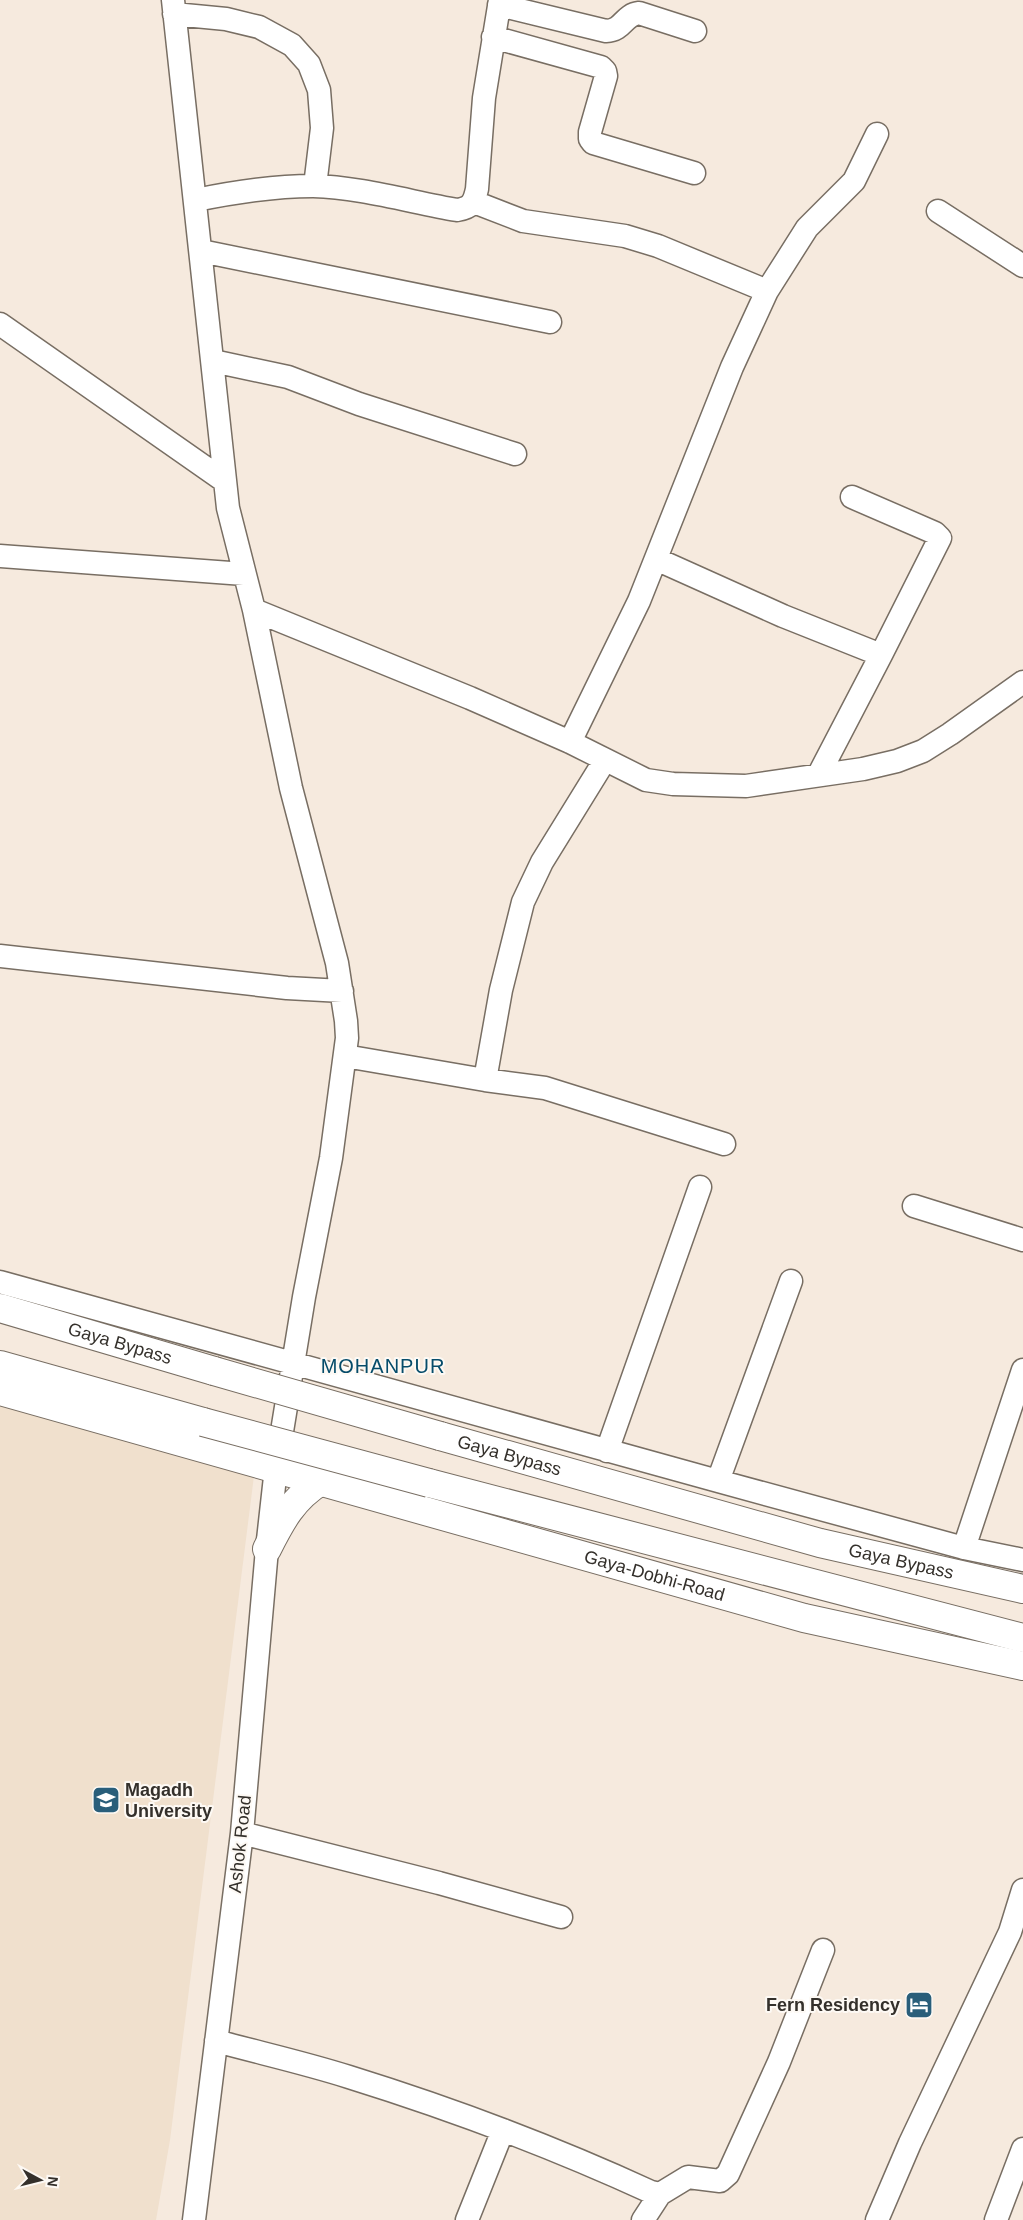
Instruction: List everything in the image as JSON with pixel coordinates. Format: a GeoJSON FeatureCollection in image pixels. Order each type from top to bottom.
{"type":"FeatureCollection","features":[{"type":"Feature","properties":{"kind":"main road","name":"Gaya Bypass"},"geometry":{"type":"LineString","coordinates":[[0,1308],[440,1436],[820,1543],[1023,1589]]}},
{"type":"Feature","properties":{"kind":"main road"},"geometry":{"type":"LineString","coordinates":[[0,1366],[429,1483],[1023,1638]]}},
{"type":"Feature","properties":{"kind":"main road","name":"Gaya-Dobhi-Road"},"geometry":{"type":"LineString","coordinates":[[0,1390],[804,1618],[1023,1666]]}},
{"type":"Feature","properties":{"kind":"main road"},"geometry":{"type":"LineString","coordinates":[[267,1550],[282,1520],[294,1502],[321,1481]]}},
{"type":"Feature","properties":{"kind":"street"},"geometry":{"type":"LineString","coordinates":[[196,200],[232,192],[276,187],[315,186],[457,210],[468,208],[474,202],[484,98],[499,2],[606,31],[615,30],[632,14],[639,13],[695,31]]}},
{"type":"Feature","properties":{"kind":"street"},"geometry":{"type":"LineString","coordinates":[[174,7],[259,26],[292,45],[309,64],[319,90],[322,128],[315,186]]}},
{"type":"Feature","properties":{"kind":"street","name":"Ashok Road"},"geometry":{"type":"LineString","coordinates":[[174,7],[213,361],[223,480],[234,538],[254,610],[291,788],[337,963],[346,1021],[346,1056],[328,1174],[304,1297],[294,1365],[283,1470],[267,1550],[242,1833],[194,2220]]}},
{"type":"Feature","properties":{"kind":"street"},"geometry":{"type":"LineString","coordinates":[[493,37],[601,67],[605,71],[606,76],[590,132],[590,139],[593,143],[694,173]]}},
{"type":"Feature","properties":{"kind":"street"},"geometry":{"type":"LineString","coordinates":[[570,742],[622,638],[656,559],[732,367],[767,291],[807,228],[854,181],[877,134]]}},
{"type":"Feature","properties":{"kind":"street"},"geometry":{"type":"LineString","coordinates":[[474,202],[523,221],[625,236],[658,246],[767,291]]}},
{"type":"Feature","properties":{"kind":"street"},"geometry":{"type":"LineString","coordinates":[[938,211],[1023,266]]}},
{"type":"Feature","properties":{"kind":"street"},"geometry":{"type":"LineString","coordinates":[[201,251],[550,322]]}},
{"type":"Feature","properties":{"kind":"street"},"geometry":{"type":"LineString","coordinates":[[0,324],[223,480]]}},
{"type":"Feature","properties":{"kind":"street"},"geometry":{"type":"LineString","coordinates":[[213,361],[288,378],[359,404],[515,454]]}},
{"type":"Feature","properties":{"kind":"street"},"geometry":{"type":"LineString","coordinates":[[819,774],[938,545],[940,537],[852,497]]}},
{"type":"Feature","properties":{"kind":"street"},"geometry":{"type":"LineString","coordinates":[[0,556],[244,574]]}},
{"type":"Feature","properties":{"kind":"street"},"geometry":{"type":"LineString","coordinates":[[656,559],[783,616],[881,655]]}},
{"type":"Feature","properties":{"kind":"street"},"geometry":{"type":"LineString","coordinates":[[254,610],[462,695],[570,742],[646,780],[673,784],[746,786],[863,769],[897,761],[923,751],[958,729],[1023,682]]}},
{"type":"Feature","properties":{"kind":"street"},"geometry":{"type":"LineString","coordinates":[[485,1080],[501,990],[523,902],[542,862],[605,760]]}},
{"type":"Feature","properties":{"kind":"street"},"geometry":{"type":"LineString","coordinates":[[0,956],[287,988],[342,991]]}},
{"type":"Feature","properties":{"kind":"street"},"geometry":{"type":"LineString","coordinates":[[346,1056],[485,1080],[546,1088],[724,1144]]}},
{"type":"Feature","properties":{"kind":"street"},"geometry":{"type":"LineString","coordinates":[[607,1451],[700,1187]]}},
{"type":"Feature","properties":{"kind":"street"},"geometry":{"type":"LineString","coordinates":[[914,1206],[1023,1240]]}},
{"type":"Feature","properties":{"kind":"street"},"geometry":{"type":"LineString","coordinates":[[718,1481],[791,1281]]}},
{"type":"Feature","properties":{"kind":"street"},"geometry":{"type":"LineString","coordinates":[[0,1282],[607,1451],[964,1548],[1023,1560]]}},
{"type":"Feature","properties":{"kind":"street"},"geometry":{"type":"LineString","coordinates":[[964,1548],[1023,1370]]}},
{"type":"Feature","properties":{"kind":"street"},"geometry":{"type":"LineString","coordinates":[[242,1833],[439,1883],[561,1917]]}},
{"type":"Feature","properties":{"kind":"street"},"geometry":{"type":"LineString","coordinates":[[877,2220],[910,2143],[1010,1932],[1023,1890]]}},
{"type":"Feature","properties":{"kind":"street"},"geometry":{"type":"LineString","coordinates":[[643,2220],[660,2194],[683,2178],[696,2176],[715,2181],[725,2178],[779,2062],[823,1950]]}},
{"type":"Feature","properties":{"kind":"street"},"geometry":{"type":"LineString","coordinates":[[216,2041],[348,2076],[504,2130],[564,2153],[651,2192],[660,2194]]}},
{"type":"Feature","properties":{"kind":"street"},"geometry":{"type":"LineString","coordinates":[[467,2220],[504,2130]]}},
{"type":"Feature","properties":{"kind":"street"},"geometry":{"type":"LineString","coordinates":[[996,2220],[1023,2149]]}},
{"type":"Feature","properties":{"kind":"shaded area","name":"Magadh University"},"geometry":{"type":"Polygon","coordinates":[[[0,1393],[256,1460],[170,2140],[156,2220],[0,2220],[0,1393]]]}},
{"type":"Feature","properties":{"kind":"place","name":"Magadh University"},"geometry":{"type":"Point","coordinates":[106,1800]}},
{"type":"Feature","properties":{"kind":"place","name":"Fern Residency"},"geometry":{"type":"Point","coordinates":[919,2005]}},
{"type":"Feature","properties":{"kind":"district","name":"MOHANPUR"},"geometry":{"type":"Point","coordinates":[383,1366]}}]}
